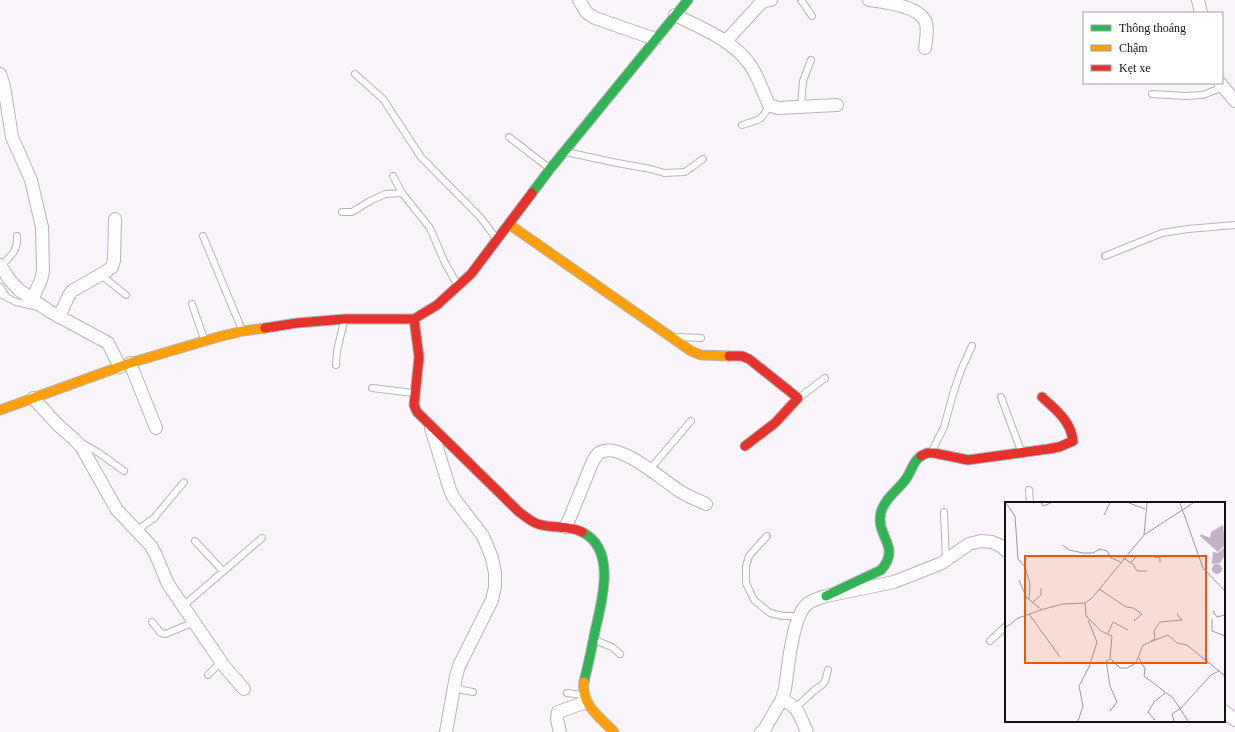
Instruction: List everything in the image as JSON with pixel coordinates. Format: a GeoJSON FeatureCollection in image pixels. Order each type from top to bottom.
{"type":"FeatureCollection","features":[{"type":"Feature","properties":{"kind":"street"},"geometry":{"type":"LineString","coordinates":[[579,0],[587,14],[655,39]]}},
{"type":"Feature","properties":{"kind":"street"},"geometry":{"type":"LineString","coordinates":[[0,410],[125,365],[243,331],[297,323],[345,319],[414,319],[422,315],[458,287],[471,274],[510,225],[550,169],[688,0]]}},
{"type":"Feature","properties":{"kind":"street"},"geometry":{"type":"LineString","coordinates":[[726,41],[759,5],[771,0]]}},
{"type":"Feature","properties":{"kind":"street"},"geometry":{"type":"LineString","coordinates":[[869,0],[909,8],[921,15],[926,22],[927,32],[925,48]]}},
{"type":"Feature","properties":{"kind":"street"},"geometry":{"type":"LineString","coordinates":[[1198,0],[1201,12]]}},
{"type":"Feature","properties":{"kind":"street"},"geometry":{"type":"LineString","coordinates":[[675,15],[726,41],[741,54],[753,70],[769,105],[778,108],[837,105]]}},
{"type":"Feature","properties":{"kind":"street"},"geometry":{"type":"LineString","coordinates":[[0,74],[4,86],[12,137],[32,185],[42,227],[43,271],[41,280],[32,300]]}},
{"type":"Feature","properties":{"kind":"street"},"geometry":{"type":"LineString","coordinates":[[1222,85],[1235,101]]}},
{"type":"Feature","properties":{"kind":"street"},"geometry":{"type":"LineString","coordinates":[[59,316],[72,291],[101,275],[112,267],[114,260],[115,219]]}},
{"type":"Feature","properties":{"kind":"street"},"geometry":{"type":"LineString","coordinates":[[510,225],[691,351],[701,355],[742,356],[749,359],[798,398],[775,423],[745,446]]}},
{"type":"Feature","properties":{"kind":"street"},"geometry":{"type":"LineString","coordinates":[[0,265],[14,284],[32,300],[108,343],[125,365],[156,428]]}},
{"type":"Feature","properties":{"kind":"street"},"geometry":{"type":"LineString","coordinates":[[414,319],[419,357],[414,406],[417,412],[519,512],[536,524],[582,530],[593,537],[600,548],[603,560],[604,585],[584,688],[585,699],[614,732]]}},
{"type":"Feature","properties":{"kind":"street"},"geometry":{"type":"LineString","coordinates":[[826,596],[881,570],[887,564],[890,557],[890,550],[881,524],[881,512],[887,499],[906,478],[915,460],[922,455],[939,453],[960,460],[968,460],[1053,448],[1073,441],[1073,433],[1068,423],[1042,397]]}},
{"type":"Feature","properties":{"kind":"street"},"geometry":{"type":"LineString","coordinates":[[33,398],[58,425],[75,440],[86,454],[117,510],[151,546],[164,577],[224,666],[244,689]]}},
{"type":"Feature","properties":{"kind":"street"},"geometry":{"type":"LineString","coordinates":[[430,425],[453,497],[483,536],[492,558],[496,587],[492,600],[459,666],[446,732]]}},
{"type":"Feature","properties":{"kind":"street"},"geometry":{"type":"LineString","coordinates":[[566,527],[593,461],[597,454],[603,450],[610,450],[632,459],[650,469],[681,492],[706,504]]}},
{"type":"Feature","properties":{"kind":"street"},"geometry":{"type":"LineString","coordinates":[[761,732],[764,730],[782,699],[795,627],[799,616],[806,606],[816,599],[826,596],[894,582],[946,561],[969,544],[981,541],[992,542],[1001,546],[1005,550]]}},
{"type":"Feature","properties":{"kind":"street"},"geometry":{"type":"LineString","coordinates":[[560,732],[556,719],[558,712],[585,699]]}},
{"type":"Feature","properties":{"kind":"street"},"geometry":{"type":"LineString","coordinates":[[782,699],[793,705],[798,710],[807,732]]}},
{"type":"Feature","properties":{"kind":"street"},"geometry":{"type":"LineString","coordinates":[[1225,712],[1235,720]]}},
{"type":"Feature","properties":{"kind":"lane"},"geometry":{"type":"LineString","coordinates":[[801,0],[812,16]]}},
{"type":"Feature","properties":{"kind":"lane"},"geometry":{"type":"LineString","coordinates":[[801,106],[803,82],[811,60]]}},
{"type":"Feature","properties":{"kind":"lane"},"geometry":{"type":"LineString","coordinates":[[355,74],[383,99],[421,157],[480,217],[498,240]]}},
{"type":"Feature","properties":{"kind":"lane"},"geometry":{"type":"LineString","coordinates":[[1152,94],[1186,96],[1203,95],[1222,85]]}},
{"type":"Feature","properties":{"kind":"lane"},"geometry":{"type":"LineString","coordinates":[[742,125],[756,121],[764,116],[769,105]]}},
{"type":"Feature","properties":{"kind":"lane"},"geometry":{"type":"LineString","coordinates":[[509,137],[550,169]]}},
{"type":"Feature","properties":{"kind":"lane"},"geometry":{"type":"LineString","coordinates":[[565,152],[669,173],[685,172],[703,159]]}},
{"type":"Feature","properties":{"kind":"lane"},"geometry":{"type":"LineString","coordinates":[[393,176],[402,193],[430,228],[445,263],[458,287]]}},
{"type":"Feature","properties":{"kind":"lane"},"geometry":{"type":"LineString","coordinates":[[342,212],[352,212],[385,194],[402,193]]}},
{"type":"Feature","properties":{"kind":"lane"},"geometry":{"type":"LineString","coordinates":[[1105,256],[1162,233],[1235,225]]}},
{"type":"Feature","properties":{"kind":"lane"},"geometry":{"type":"LineString","coordinates":[[0,265],[14,252],[18,245],[17,236]]}},
{"type":"Feature","properties":{"kind":"lane"},"geometry":{"type":"LineString","coordinates":[[203,236],[243,331]]}},
{"type":"Feature","properties":{"kind":"lane"},"geometry":{"type":"LineString","coordinates":[[101,275],[126,295]]}},
{"type":"Feature","properties":{"kind":"lane"},"geometry":{"type":"LineString","coordinates":[[0,287],[7,297]]}},
{"type":"Feature","properties":{"kind":"lane"},"geometry":{"type":"LineString","coordinates":[[0,294],[22,304],[44,308]]}},
{"type":"Feature","properties":{"kind":"lane"},"geometry":{"type":"LineString","coordinates":[[192,304],[205,341]]}},
{"type":"Feature","properties":{"kind":"lane"},"geometry":{"type":"LineString","coordinates":[[336,365],[337,351],[345,319]]}},
{"type":"Feature","properties":{"kind":"lane"},"geometry":{"type":"LineString","coordinates":[[671,337],[701,338]]}},
{"type":"Feature","properties":{"kind":"lane"},"geometry":{"type":"LineString","coordinates":[[931,453],[944,427],[953,394],[972,346]]}},
{"type":"Feature","properties":{"kind":"lane"},"geometry":{"type":"LineString","coordinates":[[798,398],[825,378]]}},
{"type":"Feature","properties":{"kind":"lane"},"geometry":{"type":"LineString","coordinates":[[372,388],[415,393]]}},
{"type":"Feature","properties":{"kind":"lane"},"geometry":{"type":"LineString","coordinates":[[1002,397],[1022,453]]}},
{"type":"Feature","properties":{"kind":"lane"},"geometry":{"type":"LineString","coordinates":[[650,469],[691,421]]}},
{"type":"Feature","properties":{"kind":"lane"},"geometry":{"type":"LineString","coordinates":[[75,440],[99,453],[124,472]]}},
{"type":"Feature","properties":{"kind":"lane"},"geometry":{"type":"LineString","coordinates":[[136,531],[154,518],[184,482]]}},
{"type":"Feature","properties":{"kind":"lane"},"geometry":{"type":"LineString","coordinates":[[1029,490],[1030,502]]}},
{"type":"Feature","properties":{"kind":"lane"},"geometry":{"type":"LineString","coordinates":[[944,512],[946,561]]}},
{"type":"Feature","properties":{"kind":"lane"},"geometry":{"type":"LineString","coordinates":[[767,536],[749,556],[746,566],[746,583],[754,600],[770,614],[799,616]]}},
{"type":"Feature","properties":{"kind":"lane"},"geometry":{"type":"LineString","coordinates":[[183,606],[262,538]]}},
{"type":"Feature","properties":{"kind":"lane"},"geometry":{"type":"LineString","coordinates":[[195,541],[223,571]]}},
{"type":"Feature","properties":{"kind":"lane"},"geometry":{"type":"LineString","coordinates":[[152,622],[161,633],[165,634],[195,622]]}},
{"type":"Feature","properties":{"kind":"lane"},"geometry":{"type":"LineString","coordinates":[[990,641],[1005,627]]}},
{"type":"Feature","properties":{"kind":"lane"},"geometry":{"type":"LineString","coordinates":[[594,639],[612,647],[620,654]]}},
{"type":"Feature","properties":{"kind":"lane"},"geometry":{"type":"LineString","coordinates":[[208,674],[217,666],[220,659]]}},
{"type":"Feature","properties":{"kind":"lane"},"geometry":{"type":"LineString","coordinates":[[795,708],[822,685],[825,681],[828,670]]}},
{"type":"Feature","properties":{"kind":"lane"},"geometry":{"type":"LineString","coordinates":[[454,686],[462,690],[473,692]]}},
{"type":"Feature","properties":{"kind":"lane"},"geometry":{"type":"LineString","coordinates":[[566,694],[585,699]]}},
{"type":"Feature","properties":{"kind":"traffic: fast"},"geometry":{"type":"LineString","coordinates":[[532,193],[688,0]]}},
{"type":"Feature","properties":{"kind":"traffic: fast"},"geometry":{"type":"LineString","coordinates":[[826,596],[881,570],[887,562],[889,548],[881,528],[881,512],[885,502],[903,483],[914,464],[921,456]]}},
{"type":"Feature","properties":{"kind":"traffic: fast"},"geometry":{"type":"LineString","coordinates":[[582,532],[593,540],[600,550],[604,577],[601,605],[584,682]]}},
{"type":"Feature","properties":{"kind":"traffic: slow"},"geometry":{"type":"LineString","coordinates":[[510,225],[691,351],[701,355],[729,356]]}},
{"type":"Feature","properties":{"kind":"traffic: slow"},"geometry":{"type":"LineString","coordinates":[[0,410],[130,363],[218,337],[265,328]]}},
{"type":"Feature","properties":{"kind":"traffic: slow"},"geometry":{"type":"LineString","coordinates":[[584,682],[585,697],[588,704],[614,732]]}},
{"type":"Feature","properties":{"kind":"traffic: jam"},"geometry":{"type":"LineString","coordinates":[[265,328],[297,323],[345,319],[414,319],[437,305],[471,274],[532,193]]}},
{"type":"Feature","properties":{"kind":"traffic: jam"},"geometry":{"type":"LineString","coordinates":[[414,319],[419,357],[414,405],[417,412],[519,512],[528,519],[535,523],[571,528],[582,532]]}},
{"type":"Feature","properties":{"kind":"traffic: jam"},"geometry":{"type":"LineString","coordinates":[[729,356],[742,356],[749,359],[798,398],[775,423],[745,446]]}},
{"type":"Feature","properties":{"kind":"traffic: jam"},"geometry":{"type":"LineString","coordinates":[[921,456],[927,453],[934,453],[968,460],[1048,449],[1059,447],[1073,441],[1072,434],[1062,416],[1042,397]]}}]}
